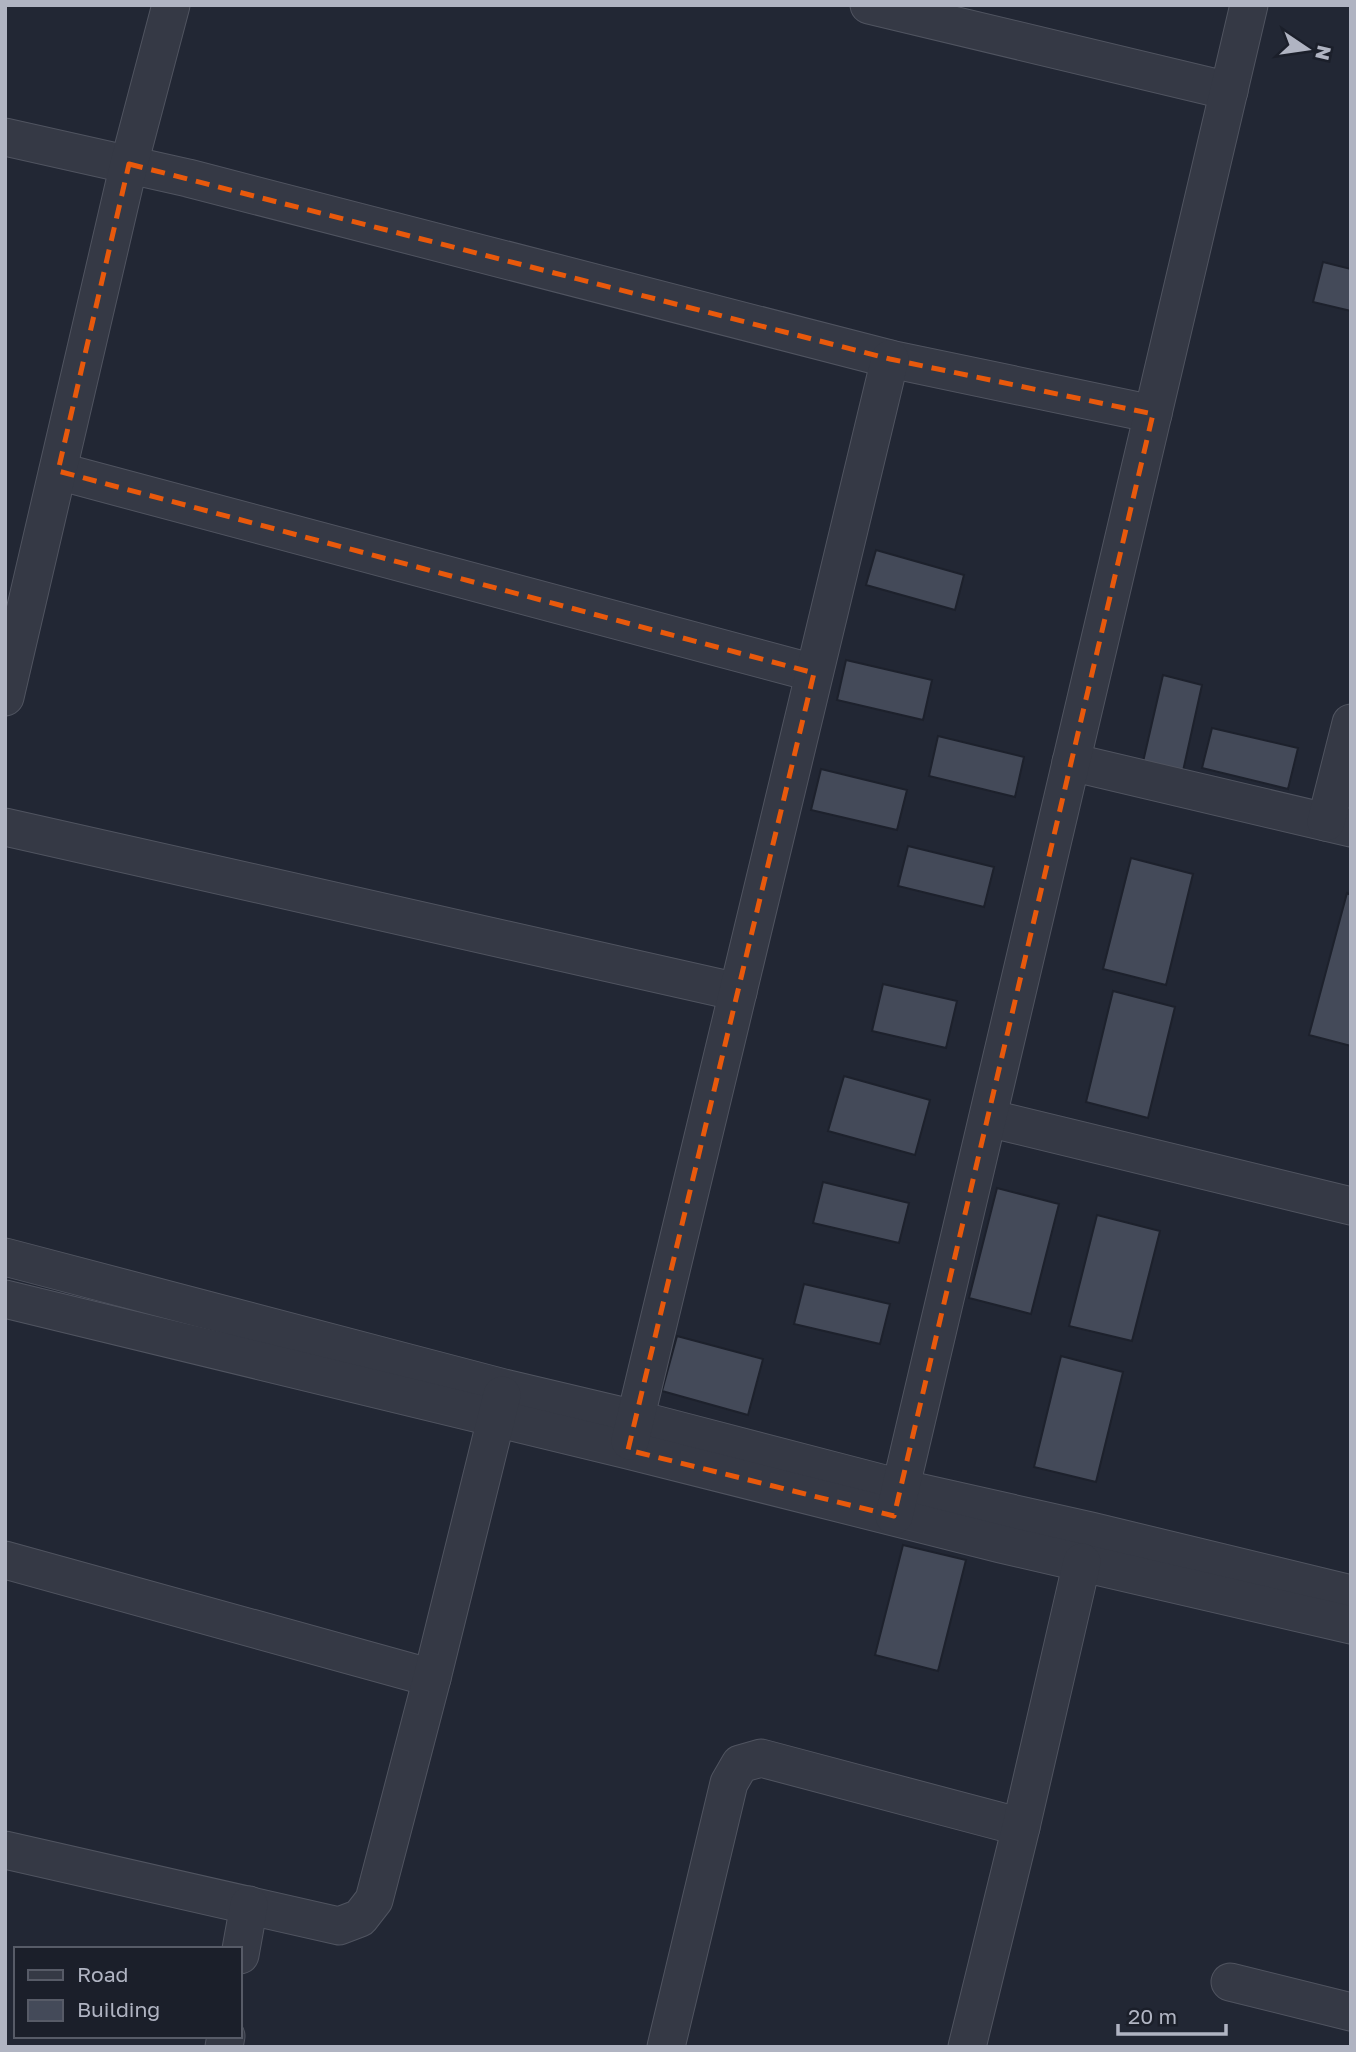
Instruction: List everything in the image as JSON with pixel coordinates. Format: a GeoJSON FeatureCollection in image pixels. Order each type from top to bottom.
{"type":"FeatureCollection","features":[{"type":"Feature","properties":{"kind":"street"},"geometry":{"type":"LineString","coordinates":[[5,697],[129,164],[171,5]]}},
{"type":"Feature","properties":{"kind":"street"},"geometry":{"type":"LineString","coordinates":[[869,5],[1229,91]]}},
{"type":"Feature","properties":{"kind":"street"},"geometry":{"type":"LineString","coordinates":[[897,1502],[1249,5]]}},
{"type":"Feature","properties":{"kind":"street"},"geometry":{"type":"LineString","coordinates":[[5,137],[129,164],[890,359],[1153,414]]}},
{"type":"Feature","properties":{"kind":"street"},"geometry":{"type":"LineString","coordinates":[[631,1434],[890,359]]}},
{"type":"Feature","properties":{"kind":"street"},"geometry":{"type":"LineString","coordinates":[[58,471],[814,673]]}},
{"type":"Feature","properties":{"kind":"street"},"geometry":{"type":"LineString","coordinates":[[1071,762],[1338,825],[1351,723]]}},
{"type":"Feature","properties":{"kind":"street"},"geometry":{"type":"LineString","coordinates":[[5,827],[738,992]]}},
{"type":"Feature","properties":{"kind":"street"},"geometry":{"type":"LineString","coordinates":[[988,1118],[1351,1206]]}},
{"type":"Feature","properties":{"kind":"street"},"geometry":{"type":"LineString","coordinates":[[5,1256],[500,1403]]}},
{"type":"Feature","properties":{"kind":"street"},"geometry":{"type":"LineString","coordinates":[[5,1299],[500,1403],[631,1434],[897,1502],[1082,1562],[1351,1625]]}},
{"type":"Feature","properties":{"kind":"street"},"geometry":{"type":"LineString","coordinates":[[5,1850],[339,1926],[360,1919],[374,1900],[500,1403]]}},
{"type":"Feature","properties":{"kind":"street"},"geometry":{"type":"LineString","coordinates":[[897,1502],[1091,1531],[1351,1594]]}},
{"type":"Feature","properties":{"kind":"street"},"geometry":{"type":"LineString","coordinates":[[5,1560],[432,1678]]}},
{"type":"Feature","properties":{"kind":"street"},"geometry":{"type":"LineString","coordinates":[[967,2047],[1082,1562]]}},
{"type":"Feature","properties":{"kind":"street"},"geometry":{"type":"LineString","coordinates":[[666,2047],[729,1783],[740,1764],[761,1758],[1021,1827]]}},
{"type":"Feature","properties":{"kind":"street"},"geometry":{"type":"LineString","coordinates":[[241,1947],[248,1905]]}},
{"type":"Feature","properties":{"kind":"street"},"geometry":{"type":"LineString","coordinates":[[1230,1982],[1351,2012]]}},
{"type":"Feature","properties":{"kind":"highlighted area"},"geometry":{"type":"Polygon","coordinates":[[[129,164],[890,359],[1153,414],[894,1516],[628,1450],[814,673],[58,471],[129,164]]]}},
{"type":"Feature","properties":{"kind":"building"},"geometry":{"type":"Polygon","coordinates":[[[1323,262],[1351,269],[1351,311],[1313,302],[1323,262]]]}},
{"type":"Feature","properties":{"kind":"building"},"geometry":{"type":"Polygon","coordinates":[[[876,550],[964,575],[955,610],[866,585],[876,550]]]}},
{"type":"Feature","properties":{"kind":"building"},"geometry":{"type":"Polygon","coordinates":[[[846,660],[932,680],[923,720],[837,700],[846,660]]]}},
{"type":"Feature","properties":{"kind":"building"},"geometry":{"type":"Polygon","coordinates":[[[1163,675],[1202,685],[1183,771],[1143,762],[1163,675]]]}},
{"type":"Feature","properties":{"kind":"building"},"geometry":{"type":"Polygon","coordinates":[[[1212,728],[1298,748],[1288,789],[1202,768],[1212,728]]]}},
{"type":"Feature","properties":{"kind":"building"},"geometry":{"type":"Polygon","coordinates":[[[938,736],[1024,757],[1015,797],[929,776],[938,736]]]}},
{"type":"Feature","properties":{"kind":"building"},"geometry":{"type":"Polygon","coordinates":[[[821,769],[907,790],[897,830],[811,810],[821,769]]]}},
{"type":"Feature","properties":{"kind":"building"},"geometry":{"type":"Polygon","coordinates":[[[908,846],[994,867],[984,907],[898,886],[908,846]]]}},
{"type":"Feature","properties":{"kind":"building"},"geometry":{"type":"Polygon","coordinates":[[[1131,858],[1193,874],[1166,985],[1103,969],[1131,858]]]}},
{"type":"Feature","properties":{"kind":"building"},"geometry":{"type":"Polygon","coordinates":[[[1347,893],[1351,895],[1351,1046],[1309,1035],[1347,893]]]}},
{"type":"Feature","properties":{"kind":"building"},"geometry":{"type":"Polygon","coordinates":[[[883,984],[957,1001],[946,1048],[872,1031],[883,984]]]}},
{"type":"Feature","properties":{"kind":"building"},"geometry":{"type":"Polygon","coordinates":[[[1113,991],[1175,1007],[1148,1118],[1086,1102],[1113,991]]]}},
{"type":"Feature","properties":{"kind":"building"},"geometry":{"type":"Polygon","coordinates":[[[844,1076],[930,1100],[915,1155],[828,1131],[844,1076]]]}},
{"type":"Feature","properties":{"kind":"building"},"geometry":{"type":"Polygon","coordinates":[[[823,1182],[909,1203],[899,1243],[813,1223],[823,1182]]]}},
{"type":"Feature","properties":{"kind":"building"},"geometry":{"type":"Polygon","coordinates":[[[997,1188],[1059,1204],[1031,1314],[969,1298],[997,1188]]]}},
{"type":"Feature","properties":{"kind":"building"},"geometry":{"type":"Polygon","coordinates":[[[1097,1215],[1160,1231],[1132,1341],[1069,1326],[1097,1215]]]}},
{"type":"Feature","properties":{"kind":"building"},"geometry":{"type":"Polygon","coordinates":[[[804,1284],[890,1304],[880,1344],[794,1324],[804,1284]]]}},
{"type":"Feature","properties":{"kind":"building"},"geometry":{"type":"Polygon","coordinates":[[[677,1336],[763,1359],[748,1415],[662,1391],[677,1336]]]}},
{"type":"Feature","properties":{"kind":"building"},"geometry":{"type":"Polygon","coordinates":[[[1061,1356],[1123,1372],[1096,1482],[1034,1467],[1061,1356]]]}},
{"type":"Feature","properties":{"kind":"building"},"geometry":{"type":"Polygon","coordinates":[[[903,1545],[966,1560],[938,1671],[875,1655],[903,1545]]]}}]}
